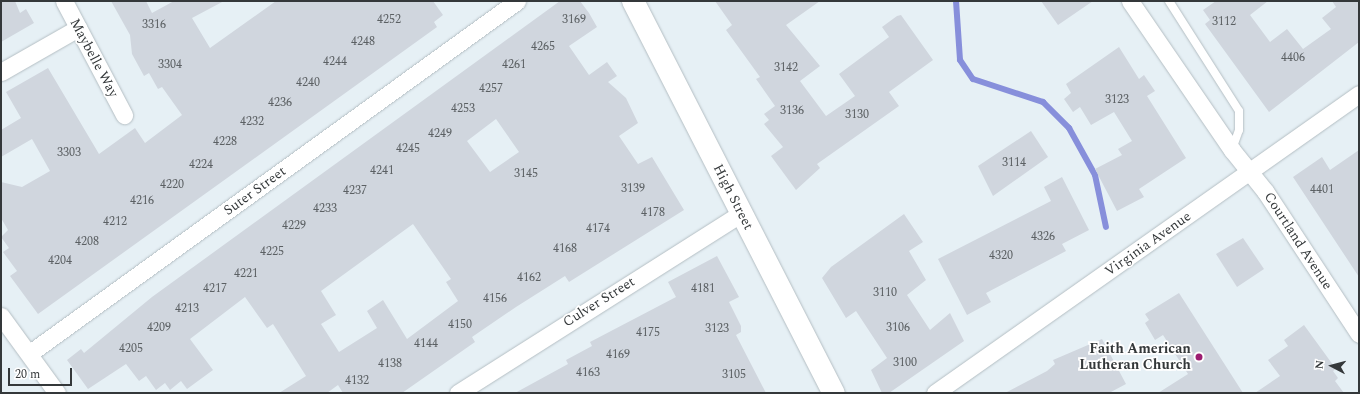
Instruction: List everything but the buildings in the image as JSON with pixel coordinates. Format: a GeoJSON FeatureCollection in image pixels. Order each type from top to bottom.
{"type":"FeatureCollection","features":[{"type":"Feature","properties":{"kind":"main road","name":"High Street"},"geometry":{"type":"LineString","coordinates":[[633,1],[834,393]]}},
{"type":"Feature","properties":{"kind":"street","name":"Maybelle Way"},"geometry":{"type":"LineString","coordinates":[[64,1],[124,115]]}},
{"type":"Feature","properties":{"kind":"street","name":"Suter Street"},"geometry":{"type":"LineString","coordinates":[[30,353],[518,1]]}},
{"type":"Feature","properties":{"kind":"street","name":"Courtland Avenue"},"geometry":{"type":"LineString","coordinates":[[1130,1],[1232,150],[1250,172],[1359,334]]}},
{"type":"Feature","properties":{"kind":"street"},"geometry":{"type":"LineString","coordinates":[[1,72],[78,28]]}},
{"type":"Feature","properties":{"kind":"street","name":"Virginia Avenue"},"geometry":{"type":"LineString","coordinates":[[935,393],[1359,94]]}},
{"type":"Feature","properties":{"kind":"street","name":"Culver Street"},"geometry":{"type":"LineString","coordinates":[[458,393],[742,213]]}},
{"type":"Feature","properties":{"kind":"street"},"geometry":{"type":"LineString","coordinates":[[1,316],[30,353],[57,393]]}},
{"type":"Feature","properties":{"kind":"lane"},"geometry":{"type":"LineString","coordinates":[[1169,1],[1239,111],[1239,130],[1232,150]]}},
{"type":"Feature","properties":{"kind":"waterway"},"geometry":{"type":"LineString","coordinates":[[956,1],[960,60],[973,79],[1043,102],[1069,128],[1095,175],[1106,227]]}},
{"type":"Feature","properties":{"kind":"place","name":"Faith American Lutheran Church"},"geometry":{"type":"Point","coordinates":[1199,357]}}]}
